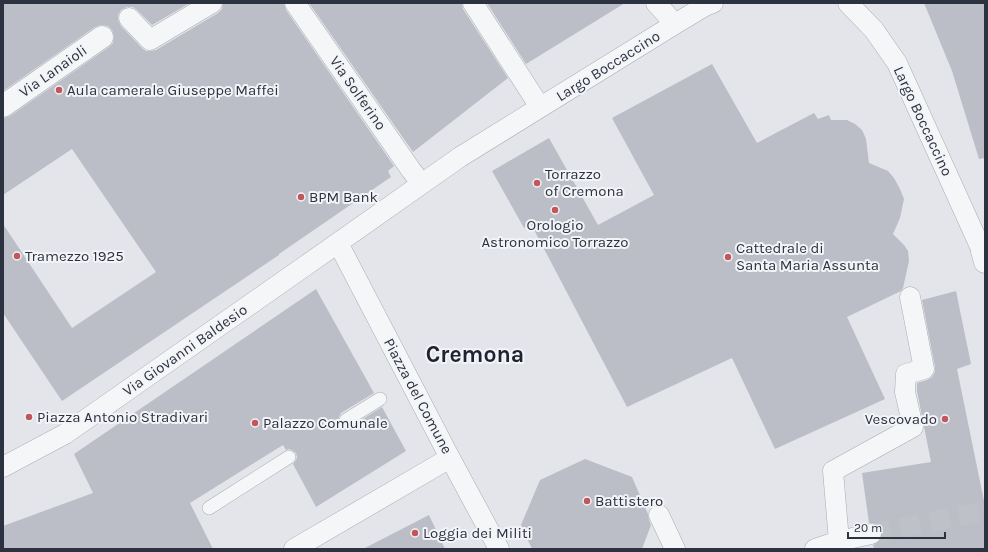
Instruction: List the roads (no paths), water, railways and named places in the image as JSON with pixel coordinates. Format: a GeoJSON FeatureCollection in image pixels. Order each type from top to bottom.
{"type":"FeatureCollection","features":[{"type":"Feature","properties":{"kind":"street"},"geometry":{"type":"LineString","coordinates":[[130,18],[150,40],[212,3]]}},
{"type":"Feature","properties":{"kind":"street","name":"Via Solferino"},"geometry":{"type":"LineString","coordinates":[[295,3],[411,170],[422,183]]}},
{"type":"Feature","properties":{"kind":"street","name":"Largo Boccaccino"},"geometry":{"type":"LineString","coordinates":[[473,3],[540,107]]}},
{"type":"Feature","properties":{"kind":"street","name":"Largo Boccaccino"},"geometry":{"type":"LineString","coordinates":[[656,3],[675,24]]}},
{"type":"Feature","properties":{"kind":"street","name":"Largo Boccaccino"},"geometry":{"type":"LineString","coordinates":[[422,183],[460,156],[675,24],[712,3]]}},
{"type":"Feature","properties":{"kind":"street","name":"Largo Boccaccino"},"geometry":{"type":"LineString","coordinates":[[848,3],[874,30],[897,63],[984,257]]}},
{"type":"Feature","properties":{"kind":"street","name":"Via Lanaioli"},"geometry":{"type":"LineString","coordinates":[[3,106],[102,37]]}},
{"type":"Feature","properties":{"kind":"street"},"geometry":{"type":"LineString","coordinates":[[338,243],[422,183]]}},
{"type":"Feature","properties":{"kind":"street","name":"Via Giovanni Baldesio"},"geometry":{"type":"LineString","coordinates":[[3,467],[65,434],[338,243]]}},
{"type":"Feature","properties":{"kind":"street","name":"Piazza del Comune"},"geometry":{"type":"LineString","coordinates":[[338,243],[499,549]]}},
{"type":"Feature","properties":{"kind":"street"},"geometry":{"type":"LineString","coordinates":[[839,541],[833,471],[913,428],[905,392],[906,374],[924,369],[910,297]]}},
{"type":"Feature","properties":{"kind":"street"},"geometry":{"type":"LineString","coordinates":[[294,549],[450,458]]}},
{"type":"Feature","properties":{"kind":"street"},"geometry":{"type":"LineString","coordinates":[[659,515],[676,549]]}},
{"type":"Feature","properties":{"kind":"street"},"geometry":{"type":"LineString","coordinates":[[815,549],[839,541],[871,534]]}},
{"type":"Feature","properties":{"kind":"lane"},"geometry":{"type":"LineString","coordinates":[[346,420],[380,398]]}},
{"type":"Feature","properties":{"kind":"lane"},"geometry":{"type":"LineString","coordinates":[[209,508],[289,457]]}},
{"type":"Feature","properties":{"kind":"tunnel"},"geometry":{"type":"LineString","coordinates":[[871,534],[985,511]]}},
{"type":"Feature","properties":{"kind":"place","name":"Aula camerale Giuseppe Maffei"},"geometry":{"type":"Point","coordinates":[59,90]}},
{"type":"Feature","properties":{"kind":"place","name":"Torrazzo of Cremona"},"geometry":{"type":"Point","coordinates":[537,183]}},
{"type":"Feature","properties":{"kind":"place","name":"BPM Bank"},"geometry":{"type":"Point","coordinates":[301,197]}},
{"type":"Feature","properties":{"kind":"place","name":"Orologio Astronomico Torrazzo"},"geometry":{"type":"Point","coordinates":[555,210]}},
{"type":"Feature","properties":{"kind":"place","name":"Tramezzo 1925"},"geometry":{"type":"Point","coordinates":[17,256]}},
{"type":"Feature","properties":{"kind":"place","name":"Cattedrale di Santa Maria Assunta"},"geometry":{"type":"Point","coordinates":[728,257]}},
{"type":"Feature","properties":{"kind":"place","name":"Piazza Antonio Stradivari"},"geometry":{"type":"Point","coordinates":[29,417]}},
{"type":"Feature","properties":{"kind":"place","name":"Vescovado"},"geometry":{"type":"Point","coordinates":[945,419]}},
{"type":"Feature","properties":{"kind":"place","name":"Palazzo Comunale"},"geometry":{"type":"Point","coordinates":[255,423]}},
{"type":"Feature","properties":{"kind":"place","name":"Battistero"},"geometry":{"type":"Point","coordinates":[587,501]}},
{"type":"Feature","properties":{"kind":"place","name":"Loggia dei Militi"},"geometry":{"type":"Point","coordinates":[415,533]}},
{"type":"Feature","properties":{"kind":"district","name":"Cremona"},"geometry":{"type":"Point","coordinates":[475,354]}}]}
